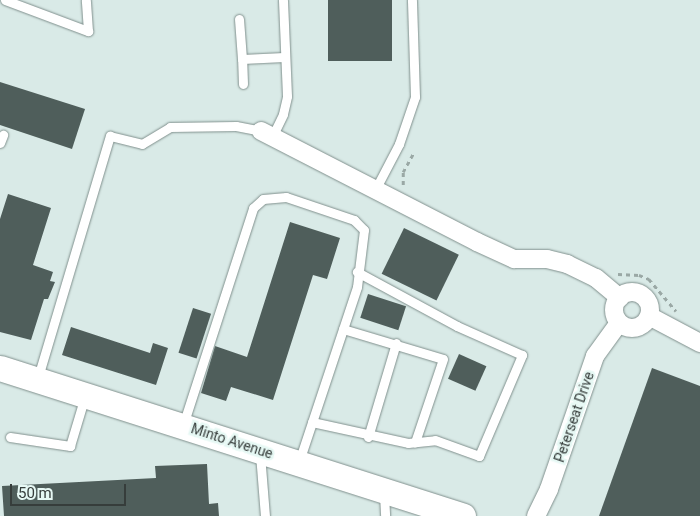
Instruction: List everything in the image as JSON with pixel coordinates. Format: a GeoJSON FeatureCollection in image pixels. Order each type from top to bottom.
{"type":"FeatureCollection","features":[{"type":"Feature","properties":{"kind":"street"},"geometry":{"type":"LineString","coordinates":[[266,134],[505,255],[567,264],[596,278],[620,298]]}},
{"type":"Feature","properties":{"kind":"street"},"geometry":{"type":"LineString","coordinates":[[630,293],[642,295],[649,305],[649,316],[636,328],[619,323],[614,313],[620,298],[630,293]]}},
{"type":"Feature","properties":{"kind":"street"},"geometry":{"type":"LineString","coordinates":[[649,316],[700,344]]}},
{"type":"Feature","properties":{"kind":"street","name":"Peterseat Drive"},"geometry":{"type":"LineString","coordinates":[[536,516],[549,489],[595,356],[619,323]]}},
{"type":"Feature","properties":{"kind":"street","name":"Minto Avenue"},"geometry":{"type":"LineString","coordinates":[[0,368],[260,451],[299,461],[463,516]]}},
{"type":"Feature","properties":{"kind":"lane"},"geometry":{"type":"LineString","coordinates":[[5,0],[88,31],[86,0]]}},
{"type":"Feature","properties":{"kind":"lane"},"geometry":{"type":"LineString","coordinates":[[37,380],[110,136],[142,144],[170,127],[236,126],[266,134],[286,105],[283,0]]}},
{"type":"Feature","properties":{"kind":"lane"},"geometry":{"type":"LineString","coordinates":[[375,190],[399,144],[415,97],[412,0]]}},
{"type":"Feature","properties":{"kind":"lane"},"geometry":{"type":"LineString","coordinates":[[240,19],[243,84]]}},
{"type":"Feature","properties":{"kind":"lane"},"geometry":{"type":"LineString","coordinates":[[242,59],[284,57]]}},
{"type":"Feature","properties":{"kind":"lane"},"geometry":{"type":"LineString","coordinates":[[182,425],[253,208],[258,202],[280,195],[354,220],[364,230],[357,272],[357,288],[299,461]]}},
{"type":"Feature","properties":{"kind":"lane"},"geometry":{"type":"LineString","coordinates":[[312,422],[324,423],[368,436],[415,442],[435,440],[480,456],[522,355],[457,326],[357,272]]}},
{"type":"Feature","properties":{"kind":"lane"},"geometry":{"type":"LineString","coordinates":[[343,329],[443,359],[415,442]]}},
{"type":"Feature","properties":{"kind":"lane"},"geometry":{"type":"LineString","coordinates":[[368,436],[396,344]]}},
{"type":"Feature","properties":{"kind":"lane"},"geometry":{"type":"LineString","coordinates":[[10,437],[70,446],[86,396]]}},
{"type":"Feature","properties":{"kind":"lane"},"geometry":{"type":"LineString","coordinates":[[260,451],[265,516]]}},
{"type":"Feature","properties":{"kind":"lane"},"geometry":{"type":"LineString","coordinates":[[384,491],[385,516]]}},
{"type":"Feature","properties":{"kind":"building"},"geometry":{"type":"Polygon","coordinates":[[[328,0],[392,0],[392,61],[328,61],[328,0]]]}},
{"type":"Feature","properties":{"kind":"building"},"geometry":{"type":"Polygon","coordinates":[[[0,82],[85,109],[72,149],[0,125],[0,82]]]}},
{"type":"Feature","properties":{"kind":"building"},"geometry":{"type":"Polygon","coordinates":[[[8,194],[51,208],[33,265],[53,272],[50,281],[55,282],[48,299],[44,299],[31,340],[0,332],[0,219],[8,194]]]}},
{"type":"Feature","properties":{"kind":"building"},"geometry":{"type":"Polygon","coordinates":[[[290,222],[340,238],[327,279],[313,275],[273,400],[231,387],[226,401],[201,393],[215,346],[247,357],[290,222]]]}},
{"type":"Feature","properties":{"kind":"building"},"geometry":{"type":"Polygon","coordinates":[[[404,228],[459,255],[436,301],[382,274],[404,228]]]}},
{"type":"Feature","properties":{"kind":"building"},"geometry":{"type":"Polygon","coordinates":[[[368,294],[406,306],[398,330],[360,318],[368,294]]]}},
{"type":"Feature","properties":{"kind":"building"},"geometry":{"type":"Polygon","coordinates":[[[193,308],[211,314],[197,359],[178,353],[193,308]]]}},
{"type":"Feature","properties":{"kind":"building"},"geometry":{"type":"Polygon","coordinates":[[[71,327],[150,353],[153,343],[168,348],[156,385],[62,355],[71,327]]]}},
{"type":"Feature","properties":{"kind":"building"},"geometry":{"type":"Polygon","coordinates":[[[459,354],[486,366],[475,391],[448,379],[459,354]]]}},
{"type":"Feature","properties":{"kind":"building"},"geometry":{"type":"Polygon","coordinates":[[[652,368],[700,386],[700,516],[599,516],[652,368]]]}},
{"type":"Feature","properties":{"kind":"building"},"geometry":{"type":"Polygon","coordinates":[[[207,464],[209,504],[218,503],[219,516],[4,516],[2,486],[156,478],[155,466],[207,464]]]}}]}
